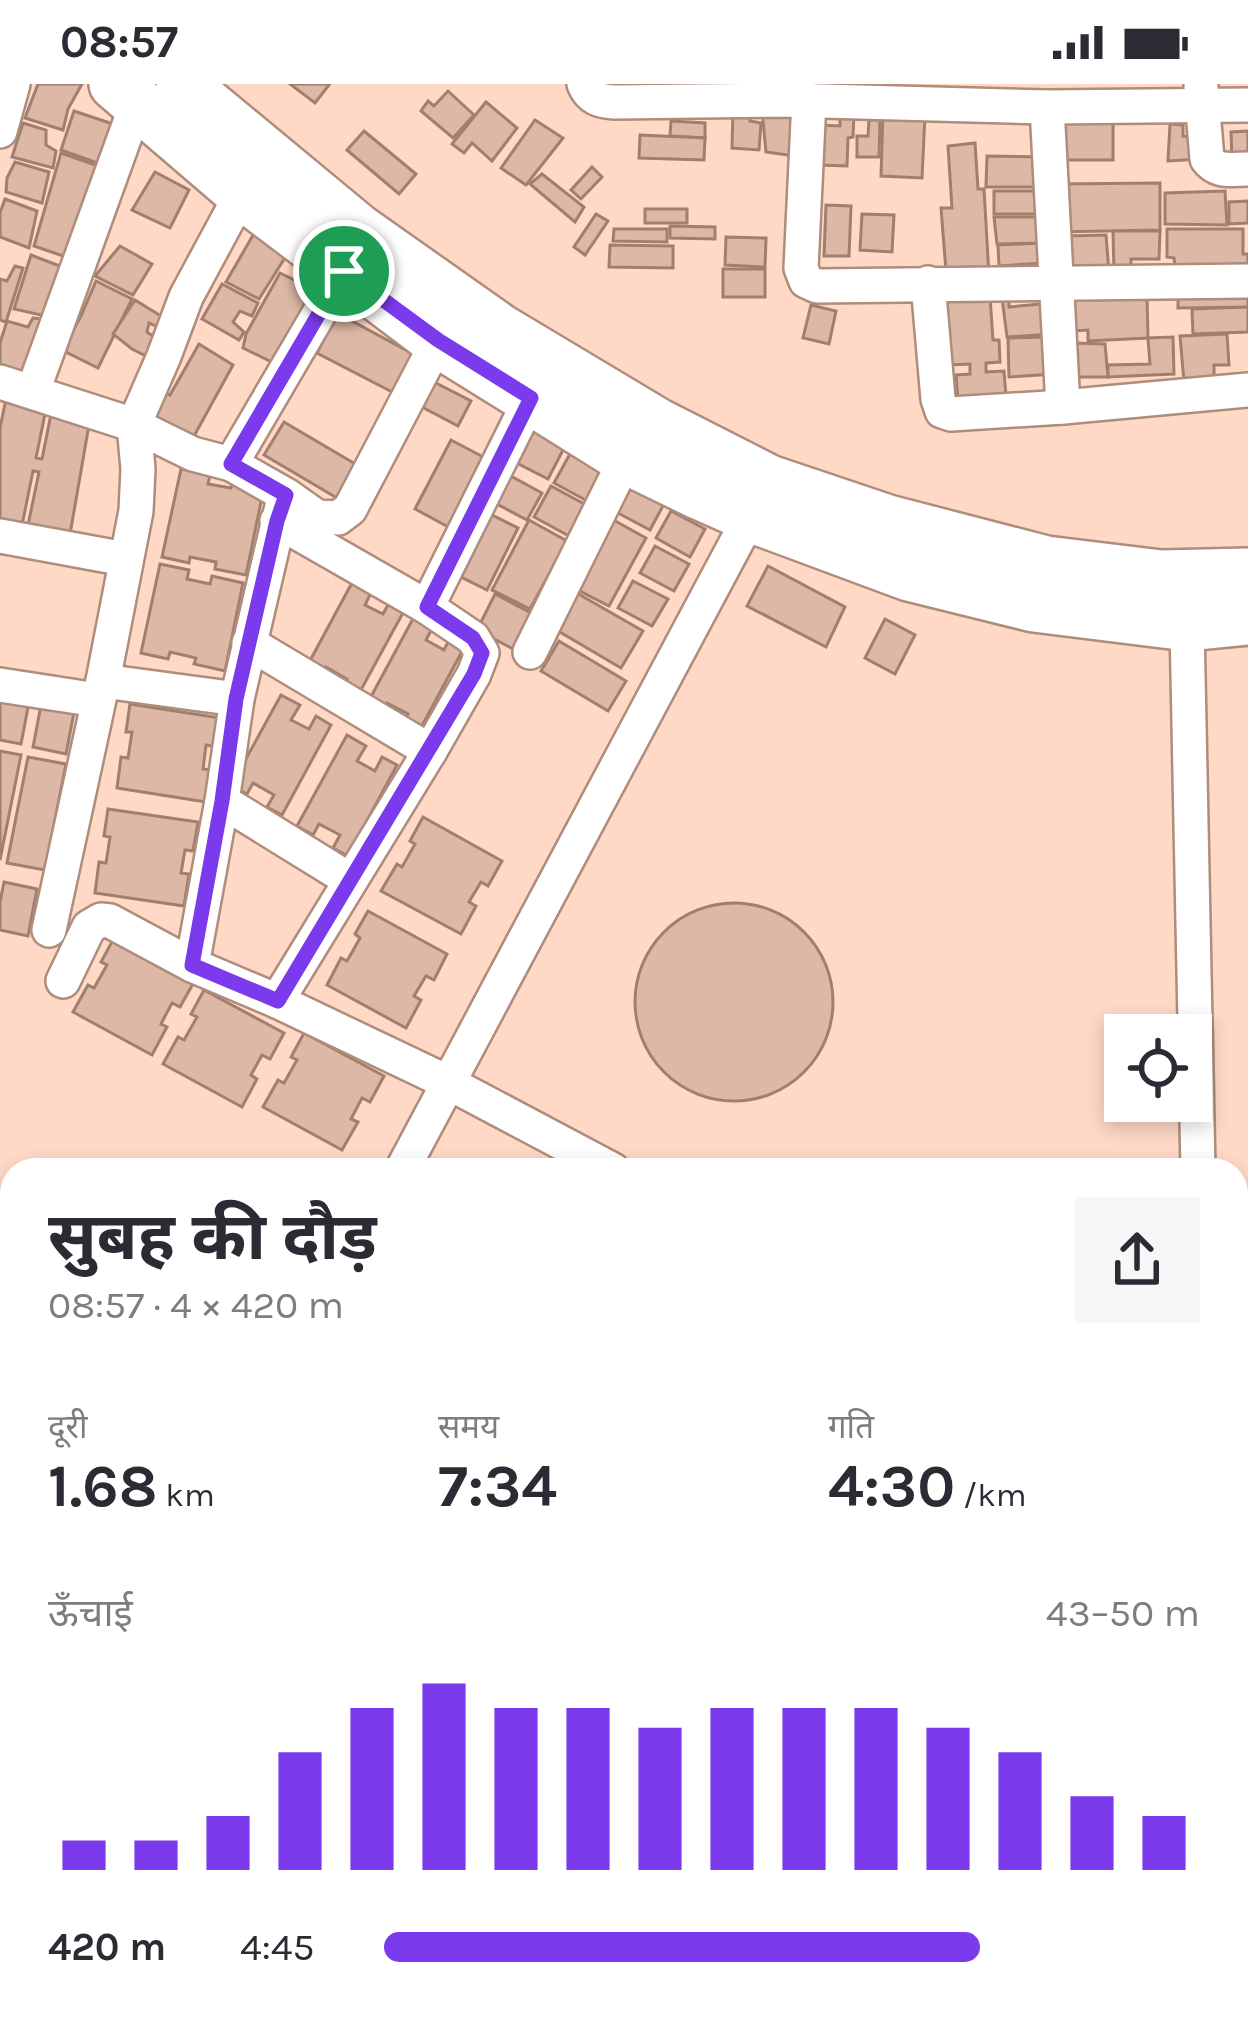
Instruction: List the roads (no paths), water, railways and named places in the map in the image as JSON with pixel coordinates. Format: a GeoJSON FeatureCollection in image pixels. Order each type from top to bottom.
{"type":"FeatureCollection","features":[{"type":"Feature","properties":{"kind":"main road"},"geometry":{"type":"LineString","coordinates":[[144,90],[242,193],[344,271],[438,340],[626,458],[760,498],[888,521],[1046,562],[1161,575],[1248,574]]}},
{"type":"Feature","properties":{"kind":"main road"},"geometry":{"type":"LineString","coordinates":[[144,90],[357,229],[500,330],[657,424],[760,498],[909,574],[1034,606],[1187,625],[1248,619]]}},
{"type":"Feature","properties":{"kind":"street"},"geometry":{"type":"LineString","coordinates":[[0,131],[13,84]]}},
{"type":"Feature","properties":{"kind":"street"},"geometry":{"type":"LineString","coordinates":[[584,84],[588,94],[614,102],[793,94],[983,94],[1047,106],[1201,95],[1248,106]]}},
{"type":"Feature","properties":{"kind":"street"},"geometry":{"type":"LineString","coordinates":[[33,391],[144,90]]}},
{"type":"Feature","properties":{"kind":"street"},"geometry":{"type":"LineString","coordinates":[[793,94],[801,268],[806,280],[817,286],[1248,281]]}},
{"type":"Feature","properties":{"kind":"street"},"geometry":{"type":"LineString","coordinates":[[1201,95],[1207,159],[1213,168],[1248,169]]}},
{"type":"Feature","properties":{"kind":"street"},"geometry":{"type":"LineString","coordinates":[[1047,106],[1064,407]]}},
{"type":"Feature","properties":{"kind":"street"},"geometry":{"type":"LineString","coordinates":[[49,930],[136,511],[134,425],[186,297],[242,193]]}},
{"type":"Feature","properties":{"kind":"street"},"geometry":{"type":"LineString","coordinates":[[231,464],[344,271]]}},
{"type":"Feature","properties":{"kind":"street"},"geometry":{"type":"LineString","coordinates":[[928,284],[938,399],[942,411],[951,414],[1248,390]]}},
{"type":"Feature","properties":{"kind":"street"},"geometry":{"type":"LineString","coordinates":[[281,508],[338,518],[350,509],[438,340]]}},
{"type":"Feature","properties":{"kind":"street"},"geometry":{"type":"LineString","coordinates":[[0,382],[134,425],[194,454],[231,464],[281,508],[473,638],[482,653],[430,751],[278,1001]]}},
{"type":"Feature","properties":{"kind":"street"},"geometry":{"type":"LineString","coordinates":[[427,607],[531,398]]}},
{"type":"Feature","properties":{"kind":"street"},"geometry":{"type":"LineString","coordinates":[[530,652],[626,458]]}},
{"type":"Feature","properties":{"kind":"street"},"geometry":{"type":"LineString","coordinates":[[407,1158],[760,498]]}},
{"type":"Feature","properties":{"kind":"street"},"geometry":{"type":"LineString","coordinates":[[192,965],[236,699],[281,508]]}},
{"type":"Feature","properties":{"kind":"street"},"geometry":{"type":"LineString","coordinates":[[0,536],[125,559]]}},
{"type":"Feature","properties":{"kind":"street"},"geometry":{"type":"LineString","coordinates":[[1187,625],[1198,1158]]}},
{"type":"Feature","properties":{"kind":"street"},"geometry":{"type":"LineString","coordinates":[[249,643],[430,751]]}},
{"type":"Feature","properties":{"kind":"street"},"geometry":{"type":"LineString","coordinates":[[0,685],[236,699]]}},
{"type":"Feature","properties":{"kind":"street"},"geometry":{"type":"LineString","coordinates":[[222,801],[350,880]]}},
{"type":"Feature","properties":{"kind":"street"},"geometry":{"type":"LineString","coordinates":[[63,981],[89,927],[110,921],[192,965],[447,1082],[590,1158]]}}]}
